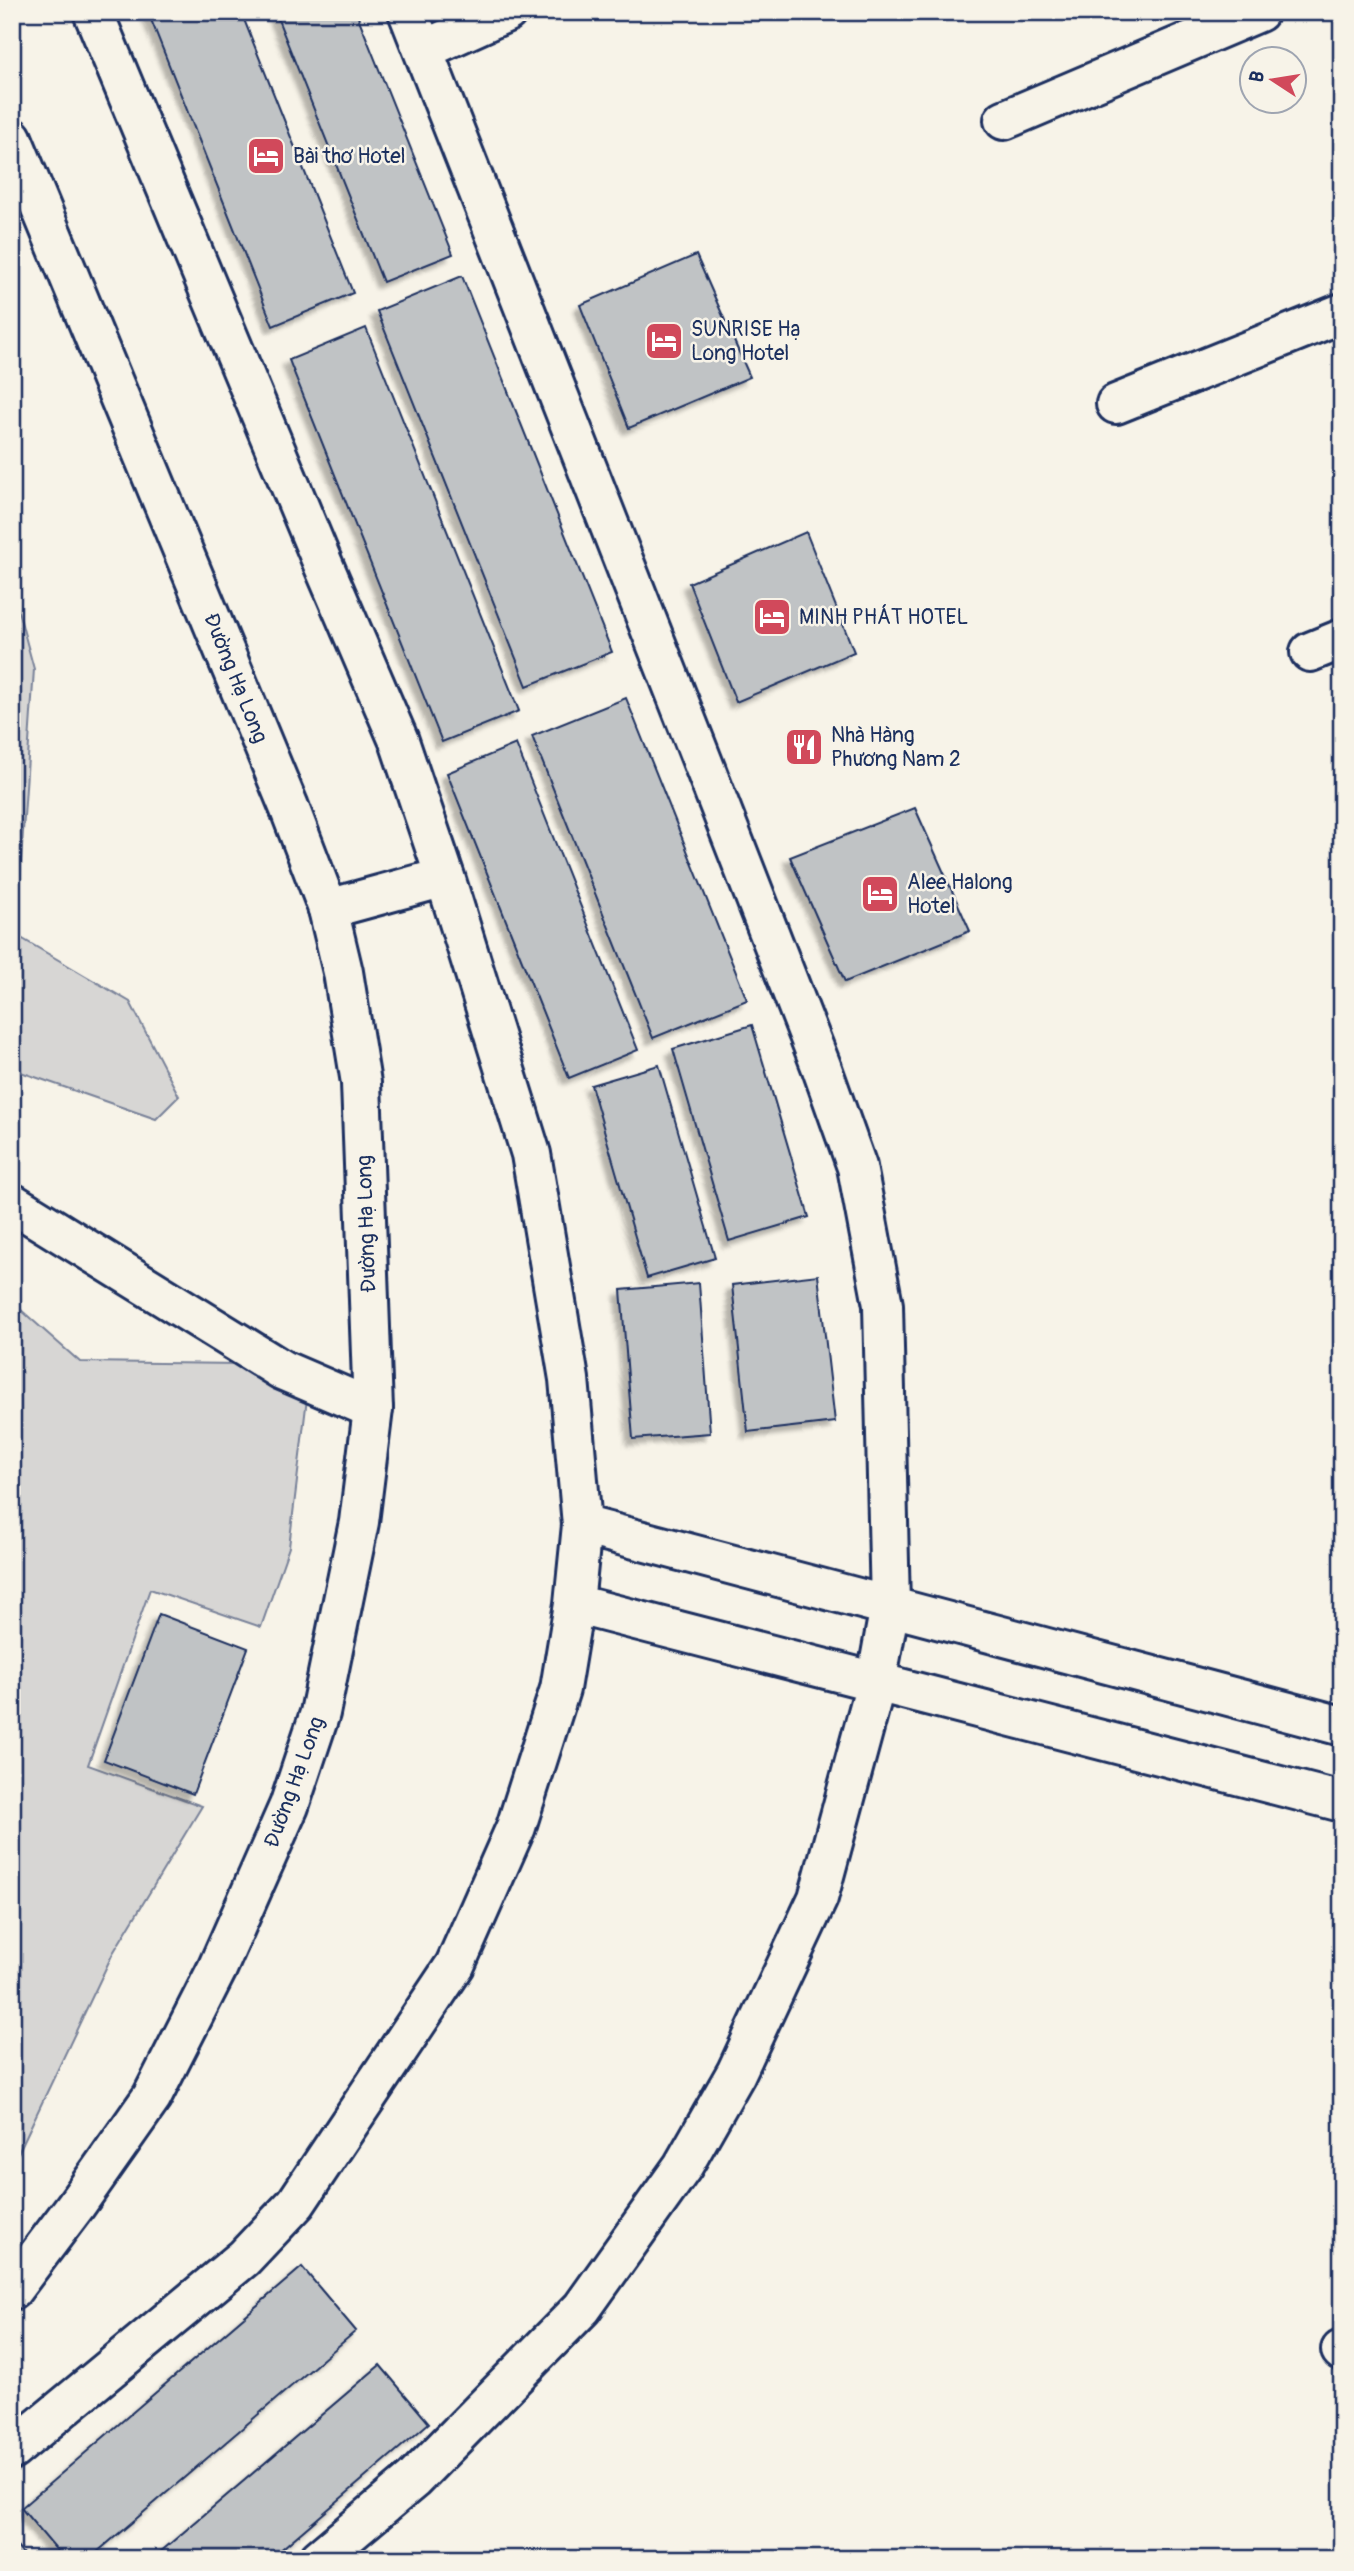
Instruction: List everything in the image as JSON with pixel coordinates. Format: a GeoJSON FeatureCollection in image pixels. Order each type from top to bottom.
{"type":"FeatureCollection","features":[{"type":"Feature","properties":{"kind":"street"},"geometry":{"type":"LineString","coordinates":[[20,2432],[244,2258],[296,2203],[456,1965],[516,1827],[560,1689],[574,1604],[582,1525],[569,1379],[531,1154],[445,877],[399,741],[93,12]]}},
{"type":"Feature","properties":{"kind":"street"},"geometry":{"type":"LineString","coordinates":[[319,2559],[413,2480],[582,2308],[683,2166],[736,2073],[818,1898],[876,1683],[890,1606],[883,1305],[856,1167],[821,1066],[408,12]]}},
{"type":"Feature","properties":{"kind":"street"},"geometry":{"type":"LineString","coordinates":[[424,50],[506,12]]}},
{"type":"Feature","properties":{"kind":"street"},"geometry":{"type":"LineString","coordinates":[[1004,120],[1259,12]]}},
{"type":"Feature","properties":{"kind":"street","name":"Đường Hạ Long"},"geometry":{"type":"LineString","coordinates":[[12,138],[289,807],[328,909],[343,972],[361,1083],[373,1409],[359,1522],[320,1713],[289,1806],[217,1969],[152,2097],[12,2290]]}},
{"type":"Feature","properties":{"kind":"street"},"geometry":{"type":"LineString","coordinates":[[1116,404],[1342,313]]}},
{"type":"Feature","properties":{"kind":"street"},"geometry":{"type":"LineString","coordinates":[[328,909],[445,877]]}},
{"type":"Feature","properties":{"kind":"street"},"geometry":{"type":"LineString","coordinates":[[12,1203],[282,1370],[373,1409]]}},
{"type":"Feature","properties":{"kind":"street"},"geometry":{"type":"LineString","coordinates":[[582,1525],[1342,1726]]}},
{"type":"Feature","properties":{"kind":"street"},"geometry":{"type":"LineString","coordinates":[[574,1604],[1342,1802]]}},
{"type":"Feature","properties":{"kind":"shaded area"},"geometry":{"type":"Polygon","coordinates":[[[12,588],[34,669],[16,935],[130,1002],[179,1096],[156,1119],[12,1069],[12,588]]]}},
{"type":"Feature","properties":{"kind":"shaded area"},"geometry":{"type":"Polygon","coordinates":[[[12,1302],[80,1362],[241,1364],[307,1398],[289,1547],[261,1627],[150,1589],[88,1765],[202,1806],[113,1953],[12,2166],[12,1302]]]}},
{"type":"Feature","properties":{"kind":"building"},"geometry":{"type":"Polygon","coordinates":[[[148,12],[241,12],[353,293],[273,326],[148,12]]]}},
{"type":"Feature","properties":{"kind":"building"},"geometry":{"type":"Polygon","coordinates":[[[275,12],[356,12],[453,254],[383,282],[275,12]]]}},
{"type":"Feature","properties":{"kind":"building","name":"SUNRISE Hạ Long Hotel"},"geometry":{"type":"Polygon","coordinates":[[[696,255],[750,377],[629,428],[580,305],[696,255]]]}},
{"type":"Feature","properties":{"kind":"building"},"geometry":{"type":"Polygon","coordinates":[[[462,276],[612,652],[527,686],[377,311],[462,276]]]}},
{"type":"Feature","properties":{"kind":"building"},"geometry":{"type":"Polygon","coordinates":[[[366,328],[519,711],[442,742],[289,360],[366,328]]]}},
{"type":"Feature","properties":{"kind":"building","name":"MINH PHÁT HOTEL"},"geometry":{"type":"Polygon","coordinates":[[[806,532],[854,652],[736,702],[689,583],[806,532]]]}},
{"type":"Feature","properties":{"kind":"building"},"geometry":{"type":"Polygon","coordinates":[[[626,698],[747,1000],[653,1038],[532,736],[626,698]]]}},
{"type":"Feature","properties":{"kind":"building"},"geometry":{"type":"Polygon","coordinates":[[[516,744],[638,1050],[569,1078],[447,773],[516,744]]]}},
{"type":"Feature","properties":{"kind":"building","name":"Alee Halong Hotel"},"geometry":{"type":"Polygon","coordinates":[[[915,808],[970,931],[845,982],[790,857],[915,808]]]}},
{"type":"Feature","properties":{"kind":"building"},"geometry":{"type":"Polygon","coordinates":[[[752,1025],[809,1217],[729,1241],[673,1049],[752,1025]]]}},
{"type":"Feature","properties":{"kind":"building"},"geometry":{"type":"Polygon","coordinates":[[[659,1065],[715,1258],[647,1278],[591,1085],[659,1065]]]}},
{"type":"Feature","properties":{"kind":"building"},"geometry":{"type":"Polygon","coordinates":[[[818,1275],[835,1422],[748,1432],[732,1285],[818,1275]]]}},
{"type":"Feature","properties":{"kind":"building"},"geometry":{"type":"Polygon","coordinates":[[[699,1283],[710,1433],[633,1439],[621,1290],[699,1283]]]}},
{"type":"Feature","properties":{"kind":"building"},"geometry":{"type":"Polygon","coordinates":[[[159,1614],[248,1648],[193,1794],[104,1760],[159,1614]]]}},
{"type":"Feature","properties":{"kind":"building"},"geometry":{"type":"Polygon","coordinates":[[[302,2267],[356,2331],[89,2559],[64,2559],[21,2508],[302,2267]]]}},
{"type":"Feature","properties":{"kind":"building"},"geometry":{"type":"Polygon","coordinates":[[[380,2365],[429,2423],[270,2559],[152,2559],[380,2365]]]}},
{"type":"Feature","properties":{"kind":"building"},"geometry":{"type":"Polygon","coordinates":[[[12,2541],[27,2559],[12,2559],[12,2541]]]}},
{"type":"Feature","properties":{"kind":"place","name":"Bài thơ Hotel"},"geometry":{"type":"Point","coordinates":[266,156]}},
{"type":"Feature","properties":{"kind":"place","name":"SUNRISE Hạ Long Hotel"},"geometry":{"type":"Point","coordinates":[664,341]}},
{"type":"Feature","properties":{"kind":"place","name":"MINH PHÁT HOTEL"},"geometry":{"type":"Point","coordinates":[772,617]}},
{"type":"Feature","properties":{"kind":"place","name":"Nhà Hàng Phương Nam 2"},"geometry":{"type":"Point","coordinates":[804,747]}},
{"type":"Feature","properties":{"kind":"place","name":"Alee Halong Hotel"},"geometry":{"type":"Point","coordinates":[880,894]}}]}
